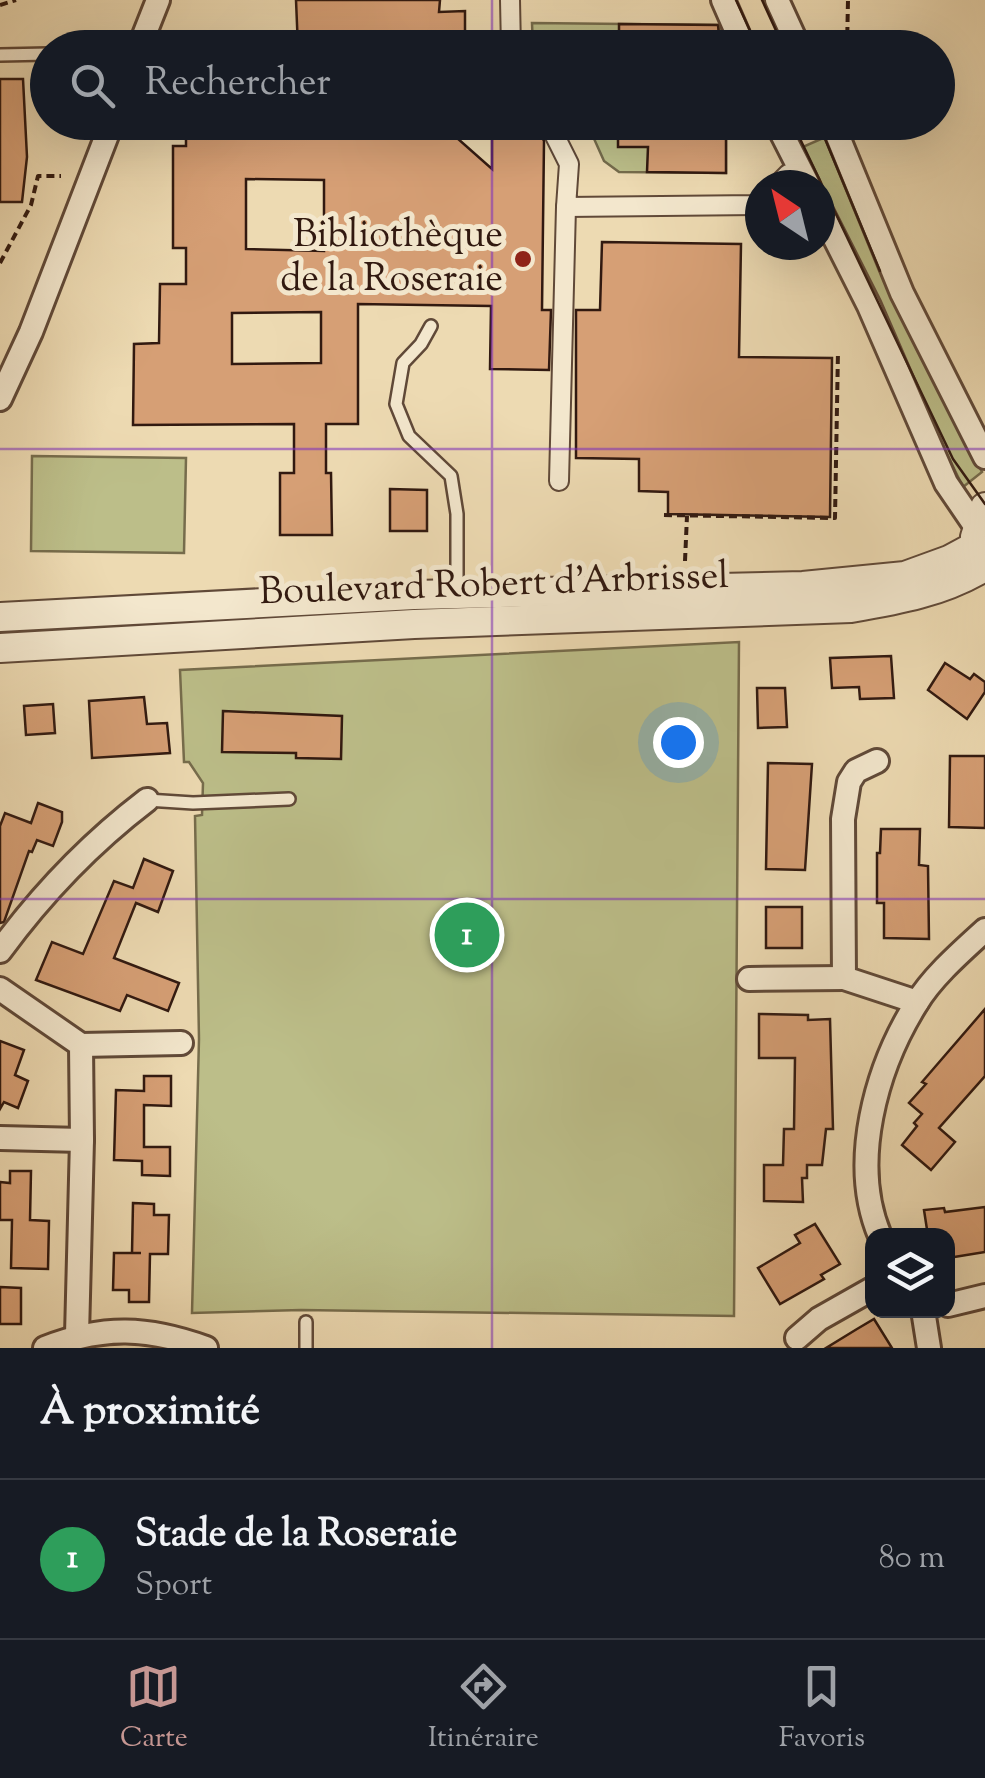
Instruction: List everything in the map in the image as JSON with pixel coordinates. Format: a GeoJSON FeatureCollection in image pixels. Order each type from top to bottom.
{"type":"FeatureCollection","features":[{"type":"Feature","properties":{"kind":"street"},"geometry":{"type":"LineString","coordinates":[[147,30],[158,0]]}},
{"type":"Feature","properties":{"kind":"street"},"geometry":{"type":"LineString","coordinates":[[510,0],[510,30]]}},
{"type":"Feature","properties":{"kind":"street"},"geometry":{"type":"LineString","coordinates":[[723,0],[736,30]]}},
{"type":"Feature","properties":{"kind":"street"},"geometry":{"type":"LineString","coordinates":[[777,0],[791,30]]}},
{"type":"Feature","properties":{"kind":"street"},"geometry":{"type":"LineString","coordinates":[[0,399],[10,356],[104,140]]}},
{"type":"Feature","properties":{"kind":"street"},"geometry":{"type":"LineString","coordinates":[[557,140],[569,164],[559,481]]}},
{"type":"Feature","properties":{"kind":"street"},"geometry":{"type":"LineString","coordinates":[[780,140],[788,170]]}},
{"type":"Feature","properties":{"kind":"street"},"geometry":{"type":"LineString","coordinates":[[839,140],[902,293],[985,457]]}},
{"type":"Feature","properties":{"kind":"street"},"geometry":{"type":"LineString","coordinates":[[566,206],[745,205]]}},
{"type":"Feature","properties":{"kind":"street"},"geometry":{"type":"LineString","coordinates":[[835,238],[868,303],[946,484],[981,543]]}},
{"type":"Feature","properties":{"kind":"street","name":"Boulevard Robert d'Arbrissel"},"geometry":{"type":"LineString","coordinates":[[0,648],[684,590],[804,586],[905,576],[981,543]]}},
{"type":"Feature","properties":{"kind":"street","name":"Boulevard Robert d'Arbrissel"},"geometry":{"type":"LineString","coordinates":[[5,611],[851,608],[958,583],[981,543]]}},
{"type":"Feature","properties":{"kind":"street"},"geometry":{"type":"LineString","coordinates":[[844,978],[843,819],[849,782],[856,771],[877,761]]}},
{"type":"Feature","properties":{"kind":"street"},"geometry":{"type":"LineString","coordinates":[[0,951],[34,908],[113,826],[147,800]]}},
{"type":"Feature","properties":{"kind":"street"},"geometry":{"type":"LineString","coordinates":[[878,1228],[866,1174],[869,1132],[884,1067],[917,1002],[985,930]]}},
{"type":"Feature","properties":{"kind":"street"},"geometry":{"type":"LineString","coordinates":[[749,978],[844,978],[917,1002]]}},
{"type":"Feature","properties":{"kind":"street"},"geometry":{"type":"LineString","coordinates":[[0,989],[80,1045],[181,1044]]}},
{"type":"Feature","properties":{"kind":"street"},"geometry":{"type":"LineString","coordinates":[[77,1335],[80,1045]]}},
{"type":"Feature","properties":{"kind":"street"},"geometry":{"type":"LineString","coordinates":[[0,1138],[82,1140]]}},
{"type":"Feature","properties":{"kind":"street"},"geometry":{"type":"LineString","coordinates":[[797,1338],[819,1319],[865,1293]]}},
{"type":"Feature","properties":{"kind":"street"},"geometry":{"type":"LineString","coordinates":[[955,1303],[985,1296]]}},
{"type":"Feature","properties":{"kind":"street"},"geometry":{"type":"LineString","coordinates":[[924,1318],[929,1348]]}},
{"type":"Feature","properties":{"kind":"street"},"geometry":{"type":"LineString","coordinates":[[45,1348],[77,1335],[130,1330],[169,1336],[206,1348]]}},
{"type":"Feature","properties":{"kind":"lane"},"geometry":{"type":"LineString","coordinates":[[0,55],[30,54]]}},
{"type":"Feature","properties":{"kind":"lane"},"geometry":{"type":"LineString","coordinates":[[431,326],[403,363],[396,404],[409,436],[451,476],[457,514],[458,608]]}},
{"type":"Feature","properties":{"kind":"lane"},"geometry":{"type":"LineString","coordinates":[[147,800],[193,803],[290,799]]}},
{"type":"Feature","properties":{"kind":"lane"},"geometry":{"type":"LineString","coordinates":[[306,1322],[306,1348]]}},
{"type":"Feature","properties":{"kind":"path"},"geometry":{"type":"LineString","coordinates":[[0,5],[16,0]]}},
{"type":"Feature","properties":{"kind":"path"},"geometry":{"type":"LineString","coordinates":[[848,0],[848,30]]}},
{"type":"Feature","properties":{"kind":"path"},"geometry":{"type":"LineString","coordinates":[[0,264],[31,206],[38,176],[61,176]]}},
{"type":"Feature","properties":{"kind":"path"},"geometry":{"type":"LineString","coordinates":[[0,247],[9,247]]}},
{"type":"Feature","properties":{"kind":"path"},"geometry":{"type":"LineString","coordinates":[[664,515],[836,518],[838,352]]}},
{"type":"Feature","properties":{"kind":"path"},"geometry":{"type":"LineString","coordinates":[[684,590],[687,516]]}},
{"type":"Feature","properties":{"kind":"green space"},"geometry":{"type":"Polygon","coordinates":[[[532,23],[720,25],[720,30],[532,30],[532,23]]]}},
{"type":"Feature","properties":{"kind":"green space"},"geometry":{"type":"Polygon","coordinates":[[[595,140],[726,140],[726,173],[619,172],[604,161],[595,140]]]}},
{"type":"Feature","properties":{"kind":"green space"},"geometry":{"type":"Polygon","coordinates":[[[819,140],[832,140],[886,271],[957,427],[982,472],[963,487],[835,225],[835,170],[808,170],[798,149],[819,140]]]}},
{"type":"Feature","properties":{"kind":"green space"},"geometry":{"type":"Polygon","coordinates":[[[32,456],[186,458],[184,553],[31,551],[32,456]]]}},
{"type":"Feature","properties":{"kind":"green space"},"geometry":{"type":"Polygon","coordinates":[[[739,642],[734,1316],[301,1310],[192,1313],[199,1039],[195,816],[202,815],[203,783],[189,762],[184,762],[180,670],[739,642]]]}},
{"type":"Feature","properties":{"kind":"building"},"geometry":{"type":"Polygon","coordinates":[[[296,0],[440,0],[439,12],[465,11],[465,30],[297,30],[296,0]]]}},
{"type":"Feature","properties":{"kind":"building"},"geometry":{"type":"Polygon","coordinates":[[[619,24],[718,25],[718,30],[619,30],[619,24]]]}},
{"type":"Feature","properties":{"kind":"building"},"geometry":{"type":"Polygon","coordinates":[[[0,79],[23,79],[27,157],[22,202],[0,202],[0,79]]]}},
{"type":"Feature","properties":{"kind":"building"},"geometry":{"type":"Polygon","coordinates":[[[186,140],[459,140],[492,169],[492,140],[543,140],[542,310],[551,310],[549,370],[490,369],[491,306],[358,304],[358,424],[326,424],[332,535],[280,535],[280,473],[294,473],[294,424],[133,425],[134,344],[159,343],[160,284],[186,284],[186,248],[173,248],[173,146],[186,146],[186,140]],[[246,179],[246,249],[324,251],[324,180],[246,179]],[[321,312],[232,313],[232,364],[321,363],[321,312]]]}},
{"type":"Feature","properties":{"kind":"building"},"geometry":{"type":"Polygon","coordinates":[[[618,140],[726,140],[726,173],[647,172],[648,147],[618,147],[618,140]]]}},
{"type":"Feature","properties":{"kind":"building"},"geometry":{"type":"Polygon","coordinates":[[[602,242],[741,244],[739,357],[832,358],[830,517],[668,514],[668,492],[639,491],[639,459],[576,458],[576,310],[600,310],[602,242]]]}},
{"type":"Feature","properties":{"kind":"building"},"geometry":{"type":"Polygon","coordinates":[[[390,489],[427,490],[427,531],[390,531],[390,489]]]}},
{"type":"Feature","properties":{"kind":"building"},"geometry":{"type":"Polygon","coordinates":[[[891,656],[894,698],[860,699],[859,687],[832,688],[830,658],[891,656]]]}},
{"type":"Feature","properties":{"kind":"building"},"geometry":{"type":"Polygon","coordinates":[[[945,663],[970,679],[974,674],[985,682],[985,692],[967,719],[928,690],[945,663]]]}},
{"type":"Feature","properties":{"kind":"building"},"geometry":{"type":"Polygon","coordinates":[[[757,688],[785,688],[787,727],[758,728],[757,688]]]}},
{"type":"Feature","properties":{"kind":"building"},"geometry":{"type":"Polygon","coordinates":[[[144,697],[147,724],[167,723],[170,753],[92,758],[89,701],[144,697]]]}},
{"type":"Feature","properties":{"kind":"building"},"geometry":{"type":"Polygon","coordinates":[[[53,704],[55,733],[26,735],[24,706],[53,704]]]}},
{"type":"Feature","properties":{"kind":"building"},"geometry":{"type":"Polygon","coordinates":[[[223,711],[342,716],[341,759],[296,758],[296,753],[222,752],[223,711]]]}},
{"type":"Feature","properties":{"kind":"building"},"geometry":{"type":"Polygon","coordinates":[[[950,756],[985,756],[985,828],[949,827],[950,756]]]}},
{"type":"Feature","properties":{"kind":"building"},"geometry":{"type":"Polygon","coordinates":[[[768,763],[812,764],[805,870],[766,869],[768,763]]]}},
{"type":"Feature","properties":{"kind":"building"},"geometry":{"type":"Polygon","coordinates":[[[38,803],[62,812],[62,822],[53,846],[37,840],[32,852],[29,851],[4,922],[0,923],[0,826],[5,813],[31,823],[38,803]]]}},
{"type":"Feature","properties":{"kind":"building"},"geometry":{"type":"Polygon","coordinates":[[[881,829],[920,829],[919,865],[928,866],[929,939],[884,938],[884,903],[877,903],[881,829]]]}},
{"type":"Feature","properties":{"kind":"building"},"geometry":{"type":"Polygon","coordinates":[[[144,859],[173,871],[158,912],[136,903],[114,958],[179,983],[168,1011],[127,995],[120,1011],[36,980],[52,942],[83,954],[114,881],[133,888],[144,859]]]}},
{"type":"Feature","properties":{"kind":"building"},"geometry":{"type":"Polygon","coordinates":[[[766,907],[802,907],[802,948],[766,948],[766,907]]]}},
{"type":"Feature","properties":{"kind":"building"},"geometry":{"type":"Polygon","coordinates":[[[985,1009],[985,1076],[939,1128],[955,1142],[931,1170],[902,1145],[922,1114],[909,1103],[926,1084],[922,1082],[985,1009]]]}},
{"type":"Feature","properties":{"kind":"building"},"geometry":{"type":"Polygon","coordinates":[[[759,1014],[830,1019],[833,1129],[826,1129],[822,1165],[807,1165],[807,1178],[802,1178],[803,1202],[764,1201],[764,1165],[783,1165],[784,1129],[794,1129],[795,1058],[759,1058],[759,1014]]]}},
{"type":"Feature","properties":{"kind":"building"},"geometry":{"type":"Polygon","coordinates":[[[0,1041],[24,1050],[15,1075],[28,1081],[18,1108],[4,1102],[0,1109],[0,1041]]]}},
{"type":"Feature","properties":{"kind":"building"},"geometry":{"type":"Polygon","coordinates":[[[144,1076],[171,1076],[171,1106],[144,1105],[144,1147],[170,1147],[170,1176],[142,1175],[142,1161],[114,1160],[116,1090],[144,1091],[144,1076]]]}},
{"type":"Feature","properties":{"kind":"building"},"geometry":{"type":"Polygon","coordinates":[[[10,1171],[31,1171],[30,1220],[49,1221],[48,1269],[11,1268],[12,1220],[0,1220],[0,1182],[10,1183],[10,1171]]]}},
{"type":"Feature","properties":{"kind":"building"},"geometry":{"type":"Polygon","coordinates":[[[133,1203],[154,1204],[154,1215],[169,1215],[168,1254],[150,1254],[149,1302],[129,1302],[129,1290],[113,1290],[114,1253],[132,1253],[133,1203]]]}},
{"type":"Feature","properties":{"kind":"building"},"geometry":{"type":"Polygon","coordinates":[[[985,1207],[985,1252],[955,1257],[955,1228],[927,1228],[924,1210],[944,1208],[945,1212],[985,1207]]]}},
{"type":"Feature","properties":{"kind":"building"},"geometry":{"type":"Polygon","coordinates":[[[815,1224],[840,1264],[821,1275],[824,1279],[780,1304],[758,1268],[800,1243],[795,1235],[815,1224]]]}},
{"type":"Feature","properties":{"kind":"building"},"geometry":{"type":"Polygon","coordinates":[[[0,1287],[21,1288],[21,1324],[0,1324],[0,1287]]]}},
{"type":"Feature","properties":{"kind":"building"},"geometry":{"type":"Polygon","coordinates":[[[874,1319],[892,1348],[826,1348],[857,1329],[874,1319]]]}},
{"type":"Feature","properties":{"kind":"tram line"},"geometry":{"type":"LineString","coordinates":[[736,0],[750,30]]}},
{"type":"Feature","properties":{"kind":"tram line"},"geometry":{"type":"LineString","coordinates":[[762,0],[776,30]]}},
{"type":"Feature","properties":{"kind":"tram line"},"geometry":{"type":"LineString","coordinates":[[801,140],[953,459],[985,504]]}},
{"type":"Feature","properties":{"kind":"tram line"},"geometry":{"type":"LineString","coordinates":[[825,140],[880,271]]}},
{"type":"Feature","properties":{"kind":"place","name":"Bibliothèque de la Roseraie"},"geometry":{"type":"Point","coordinates":[523,259]}},
{"type":"Feature","properties":{"kind":"place","name":"Stade de la Roseraie"},"geometry":{"type":"Point","coordinates":[467,935]}}]}
